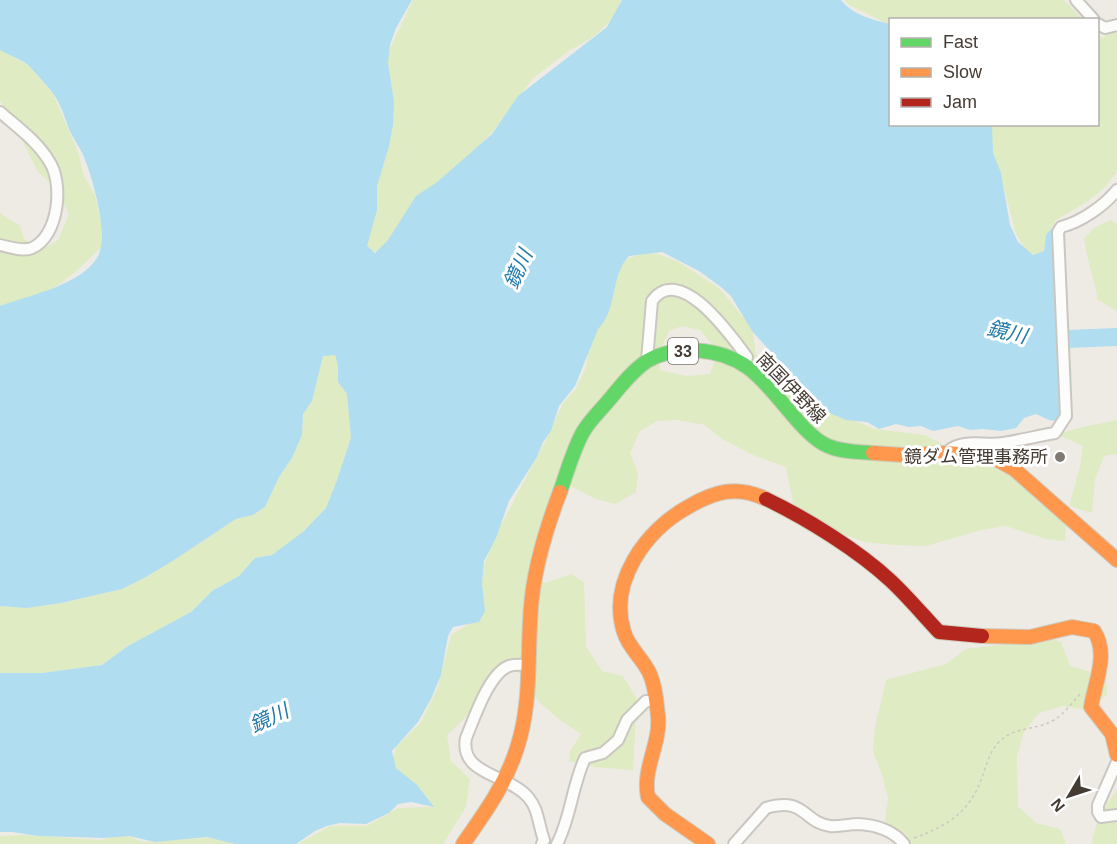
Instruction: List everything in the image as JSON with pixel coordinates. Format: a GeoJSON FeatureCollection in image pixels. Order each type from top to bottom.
{"type":"FeatureCollection","features":[{"type":"Feature","properties":{"kind":"main road","name":"南国伊野線"},"geometry":{"type":"LineString","coordinates":[[647,360],[664,354],[706,350],[745,364],[815,438],[828,446],[848,451],[903,455],[947,453],[992,457],[1014,469],[1117,560]]}},
{"type":"Feature","properties":{"kind":"main road","name":"33"},"geometry":{"type":"LineString","coordinates":[[463,844],[498,793],[518,747],[527,699],[531,607],[538,559],[557,497],[582,434],[603,407],[647,360]]}},
{"type":"Feature","properties":{"kind":"main road"},"geometry":{"type":"LineString","coordinates":[[708,844],[656,807],[648,798],[652,747],[658,725],[653,682],[648,669],[628,642],[622,629],[621,595],[626,574],[652,533],[681,509],[713,496],[738,490],[757,495],[776,504],[873,565],[909,598],[939,632],[1000,638],[1030,637],[1072,627],[1094,631],[1102,645],[1101,667],[1094,686],[1091,707],[1112,734],[1117,755]]}},
{"type":"Feature","properties":{"kind":"street"},"geometry":{"type":"LineString","coordinates":[[1076,0],[1092,18]]}},
{"type":"Feature","properties":{"kind":"street"},"geometry":{"type":"LineString","coordinates":[[1099,25],[1105,28],[1117,25]]}},
{"type":"Feature","properties":{"kind":"street"},"geometry":{"type":"LineString","coordinates":[[0,112],[37,144],[51,163],[56,180],[53,225],[49,233],[33,248],[22,250],[0,244]]}},
{"type":"Feature","properties":{"kind":"street"},"geometry":{"type":"LineString","coordinates":[[947,453],[955,446],[1000,443],[1055,433],[1061,425],[1066,416],[1058,232],[1061,227],[1070,225],[1093,212],[1117,190]]}},
{"type":"Feature","properties":{"kind":"street"},"geometry":{"type":"LineString","coordinates":[[647,360],[646,346],[652,301],[657,293],[667,289],[680,292],[698,301],[719,320],[747,357],[745,364]]}},
{"type":"Feature","properties":{"kind":"street"},"geometry":{"type":"LineString","coordinates":[[528,665],[510,666],[494,678],[466,738],[464,748],[468,758],[477,768],[505,780],[520,790],[535,807],[544,840],[542,844]]}},
{"type":"Feature","properties":{"kind":"street"},"geometry":{"type":"LineString","coordinates":[[557,844],[566,828],[579,771],[585,758],[603,753],[618,740],[627,720],[646,701],[654,701]]}},
{"type":"Feature","properties":{"kind":"street"},"geometry":{"type":"LineString","coordinates":[[1117,762],[1098,805],[1101,817],[1117,815]]}},
{"type":"Feature","properties":{"kind":"street"},"geometry":{"type":"LineString","coordinates":[[734,844],[766,808],[788,805],[800,808],[817,822],[829,826],[858,824],[881,828],[898,837],[903,843]]}},
{"type":"Feature","properties":{"kind":"street"},"geometry":{"type":"LineString","coordinates":[[534,844],[540,830]]}},
{"type":"Feature","properties":{"kind":"path"},"geometry":{"type":"LineString","coordinates":[[903,843],[946,825],[962,812],[972,800],[989,756],[998,743],[1010,733],[1037,727],[1054,720],[1073,703],[1078,695],[1094,686]]}},
{"type":"Feature","properties":{"kind":"green space"},"geometry":{"type":"Polygon","coordinates":[[[413,0],[621,0],[614,18],[593,37],[570,50],[533,78],[494,130],[383,253],[367,250],[367,227],[384,61],[413,0]]]}},
{"type":"Feature","properties":{"kind":"green space"},"geometry":{"type":"Polygon","coordinates":[[[844,0],[1064,0],[1081,18],[889,18],[889,25],[849,5],[844,0]]]}},
{"type":"Feature","properties":{"kind":"green space"},"geometry":{"type":"Polygon","coordinates":[[[1117,26],[1117,171],[1106,186],[1087,202],[1056,220],[1047,236],[1043,253],[1028,254],[1016,234],[1004,188],[993,160],[991,126],[1099,126],[1099,36],[1103,38],[1117,26]]]}},
{"type":"Feature","properties":{"kind":"green space"},"geometry":{"type":"Polygon","coordinates":[[[0,49],[29,66],[53,94],[78,152],[84,176],[95,195],[101,223],[101,247],[72,275],[55,287],[37,296],[0,307],[0,213],[20,226],[24,239],[41,250],[58,240],[69,214],[54,186],[38,172],[0,101],[0,49]]]}},
{"type":"Feature","properties":{"kind":"green space"},"geometry":{"type":"Polygon","coordinates":[[[1111,220],[1117,224],[1117,311],[1098,300],[1084,239],[1094,228],[1111,220]]]}},
{"type":"Feature","properties":{"kind":"green space"},"geometry":{"type":"Polygon","coordinates":[[[644,253],[658,254],[679,262],[720,289],[752,328],[756,354],[769,377],[807,400],[874,429],[925,435],[1027,485],[1066,525],[1065,541],[1046,539],[1006,526],[981,530],[926,546],[865,542],[796,518],[786,467],[753,455],[722,439],[705,425],[678,420],[657,421],[640,431],[630,453],[638,474],[636,492],[616,504],[596,499],[570,486],[529,571],[545,583],[571,574],[584,582],[586,646],[602,671],[623,676],[637,699],[633,770],[594,767],[569,761],[570,751],[581,734],[539,702],[513,665],[485,689],[465,718],[447,735],[451,761],[470,779],[466,807],[443,844],[298,844],[330,826],[367,826],[398,808],[432,807],[404,779],[392,762],[396,747],[421,722],[438,687],[451,635],[483,615],[484,566],[494,538],[563,403],[575,390],[586,367],[588,350],[612,294],[613,277],[624,260],[644,253]],[[682,326],[669,331],[662,347],[659,370],[687,376],[710,374],[715,360],[711,343],[700,330],[682,326]]]}},
{"type":"Feature","properties":{"kind":"green space"},"geometry":{"type":"Polygon","coordinates":[[[334,354],[338,366],[338,382],[347,394],[351,438],[326,508],[304,531],[272,555],[255,558],[239,576],[212,591],[191,612],[128,646],[102,665],[42,673],[0,673],[0,606],[27,608],[122,589],[171,562],[236,519],[253,515],[265,507],[302,435],[303,414],[312,401],[323,356],[334,354]]]}},
{"type":"Feature","properties":{"kind":"green space"},"geometry":{"type":"Polygon","coordinates":[[[1117,420],[1117,454],[1104,456],[1095,479],[1092,513],[1069,506],[1080,467],[1083,446],[1057,434],[1117,420]]]}},
{"type":"Feature","properties":{"kind":"green space"},"geometry":{"type":"Polygon","coordinates":[[[1037,635],[1061,642],[1070,666],[1106,676],[1107,695],[1087,710],[1062,706],[1039,713],[1024,732],[1017,756],[1018,806],[1036,823],[1060,829],[1066,844],[908,844],[907,835],[885,823],[888,798],[873,751],[875,727],[886,680],[946,664],[966,649],[1014,643],[1037,635]]]}},
{"type":"Feature","properties":{"kind":"green space"},"geometry":{"type":"Polygon","coordinates":[[[1117,790],[1117,844],[1092,844],[1101,816],[1117,790]]]}},
{"type":"Feature","properties":{"kind":"green space"},"geometry":{"type":"Polygon","coordinates":[[[122,834],[143,842],[206,838],[222,839],[237,844],[0,844],[0,836],[24,835],[101,840],[122,834]]]}},
{"type":"Feature","properties":{"kind":"water"},"geometry":{"type":"Polygon","coordinates":[[[0,0],[412,0],[396,28],[390,45],[388,63],[394,102],[393,125],[377,186],[377,210],[367,246],[375,253],[388,240],[416,196],[436,183],[492,134],[518,96],[607,27],[622,0],[841,0],[857,13],[889,24],[889,126],[992,126],[993,153],[1001,173],[1010,225],[1018,242],[1033,255],[1044,251],[1046,235],[1051,229],[1055,233],[1062,416],[1059,422],[1036,414],[1024,418],[1016,428],[1001,431],[970,430],[958,426],[933,431],[921,426],[909,427],[896,424],[879,429],[867,422],[846,420],[830,413],[776,365],[773,354],[752,331],[731,296],[721,287],[699,271],[662,252],[629,256],[619,273],[609,312],[598,329],[575,386],[559,406],[551,431],[509,501],[496,538],[484,561],[482,584],[485,611],[479,622],[453,627],[448,636],[441,675],[431,699],[418,722],[392,751],[396,768],[417,785],[434,807],[411,802],[398,804],[389,813],[366,824],[340,823],[327,826],[296,844],[235,844],[207,837],[155,842],[129,836],[104,838],[38,836],[0,832],[0,673],[42,673],[102,665],[128,646],[191,612],[212,591],[239,576],[255,558],[272,555],[304,531],[326,508],[351,438],[347,394],[338,382],[335,355],[323,356],[312,401],[303,414],[302,435],[265,507],[253,515],[236,519],[171,562],[122,589],[27,608],[0,606],[0,306],[66,283],[78,276],[97,258],[101,249],[102,237],[99,208],[88,167],[58,101],[28,65],[0,50],[0,0]]]}},
{"type":"Feature","properties":{"kind":"waterway","name":"鏡川"},"geometry":{"type":"LineString","coordinates":[[1044,340],[1117,337]]}},
{"type":"Feature","properties":{"kind":"traffic: fast"},"geometry":{"type":"LineString","coordinates":[[560,492],[583,432],[622,385],[636,369],[647,361],[684,350],[711,352],[747,367],[767,385],[808,432],[828,446],[873,453]]}},
{"type":"Feature","properties":{"kind":"traffic: slow"},"geometry":{"type":"LineString","coordinates":[[873,453],[903,455],[947,453],[992,457],[1014,469],[1117,560]]}},
{"type":"Feature","properties":{"kind":"traffic: slow"},"geometry":{"type":"LineString","coordinates":[[463,844],[501,786],[522,731],[527,696],[531,607],[535,577],[545,534],[560,492]]}},
{"type":"Feature","properties":{"kind":"traffic: slow"},"geometry":{"type":"LineString","coordinates":[[708,844],[665,814],[648,797],[647,776],[658,726],[656,697],[649,672],[628,642],[624,632],[620,613],[621,595],[634,559],[645,543],[673,517],[698,501],[726,492],[745,492],[766,499]]}},
{"type":"Feature","properties":{"kind":"traffic: slow"},"geometry":{"type":"LineString","coordinates":[[982,636],[1030,637],[1072,627],[1094,631],[1101,659],[1091,707],[1112,734],[1117,755]]}},
{"type":"Feature","properties":{"kind":"traffic: jam"},"geometry":{"type":"LineString","coordinates":[[766,499],[815,525],[864,558],[897,587],[939,632],[982,636]]}},
{"type":"Feature","properties":{"kind":"place","name":"鏡ダム管理事務所"},"geometry":{"type":"Point","coordinates":[1060,457]}}]}
